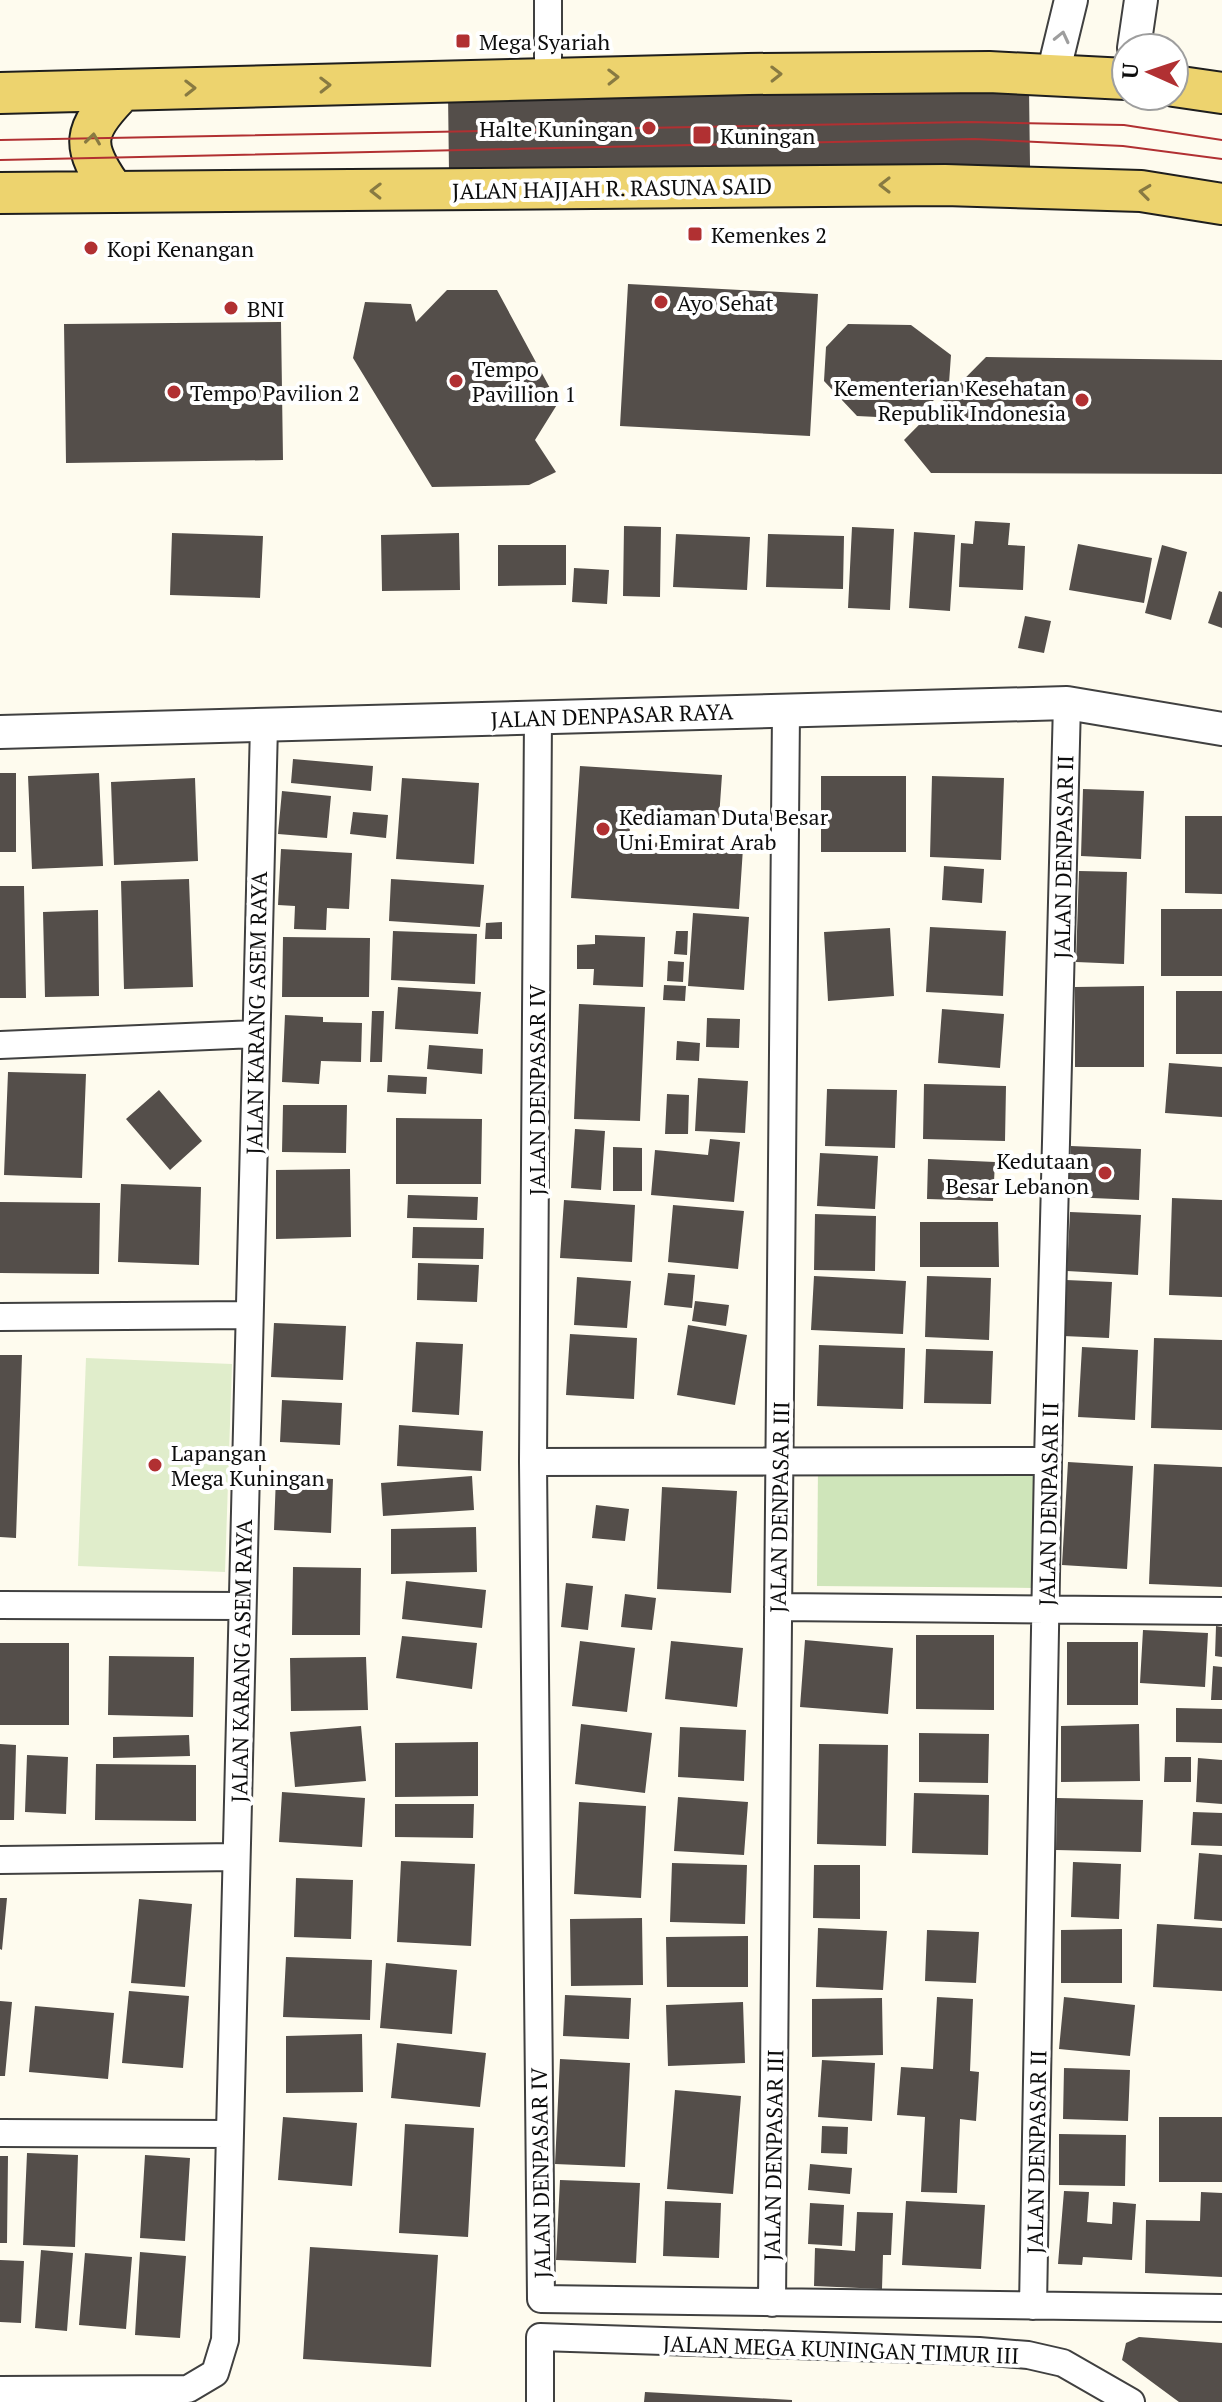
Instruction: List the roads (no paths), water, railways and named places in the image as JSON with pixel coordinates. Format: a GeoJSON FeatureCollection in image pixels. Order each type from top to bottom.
{"type":"FeatureCollection","features":[{"type":"Feature","properties":{"kind":"main road"},"geometry":{"type":"LineString","coordinates":[[0,93],[748,74],[1053,74],[1110,78]]}},
{"type":"Feature","properties":{"kind":"main road"},"geometry":{"type":"LineString","coordinates":[[1190,88],[1222,93]]}},
{"type":"Feature","properties":{"kind":"main road"},"geometry":{"type":"LineString","coordinates":[[114,192],[92,159],[89,141],[95,123],[123,90]]}},
{"type":"Feature","properties":{"kind":"main road","name":"JALAN HAJJAH R. RASUNA SAID"},"geometry":{"type":"LineString","coordinates":[[0,193],[945,185],[1115,189],[1222,204]]}},
{"type":"Feature","properties":{"kind":"street"},"geometry":{"type":"LineString","coordinates":[[548,0],[548,79]]}},
{"type":"Feature","properties":{"kind":"street"},"geometry":{"type":"LineString","coordinates":[[1053,74],[1071,0]]}},
{"type":"Feature","properties":{"kind":"street"},"geometry":{"type":"LineString","coordinates":[[1136,32],[1141,0]]}},
{"type":"Feature","properties":{"kind":"street","name":"JALAN DENPASAR RAYA"},"geometry":{"type":"LineString","coordinates":[[0,732],[1067,703],[1222,729]]}},
{"type":"Feature","properties":{"kind":"street","name":"JALAN DENPASAR II"},"geometry":{"type":"LineString","coordinates":[[1033,2306],[1048,1461],[1067,703]]}},
{"type":"Feature","properties":{"kind":"street","name":"JALAN DENPASAR III"},"geometry":{"type":"LineString","coordinates":[[772,2303],[786,711]]}},
{"type":"Feature","properties":{"kind":"street","name":"JALAN DENPASAR IV"},"geometry":{"type":"LineString","coordinates":[[538,717],[533,1462],[541,2299],[1222,2308]]}},
{"type":"Feature","properties":{"kind":"street","name":"JALAN KARANG ASEM RAYA"},"geometry":{"type":"LineString","coordinates":[[0,2390],[188,2389],[215,2373],[225,2340],[264,725]]}},
{"type":"Feature","properties":{"kind":"street"},"geometry":{"type":"LineString","coordinates":[[0,1045],[256,1034]]}},
{"type":"Feature","properties":{"kind":"street"},"geometry":{"type":"LineString","coordinates":[[0,1317],[249,1315]]}},
{"type":"Feature","properties":{"kind":"street"},"geometry":{"type":"LineString","coordinates":[[533,1462],[1048,1461]]}},
{"type":"Feature","properties":{"kind":"street"},"geometry":{"type":"LineString","coordinates":[[0,1605],[242,1606]]}},
{"type":"Feature","properties":{"kind":"street"},"geometry":{"type":"LineString","coordinates":[[778,1607],[1222,1611]]}},
{"type":"Feature","properties":{"kind":"street"},"geometry":{"type":"LineString","coordinates":[[0,1860],[236,1857]]}},
{"type":"Feature","properties":{"kind":"street"},"geometry":{"type":"LineString","coordinates":[[0,2133],[229,2134]]}},
{"type":"Feature","properties":{"kind":"street","name":"JALAN MEGA KUNINGAN TIMUR III"},"geometry":{"type":"LineString","coordinates":[[540,2402],[540,2337],[1028,2355],[1063,2363],[1131,2402]]}},
{"type":"Feature","properties":{"kind":"tram line"},"geometry":{"type":"LineString","coordinates":[[0,140],[970,122],[1124,125],[1222,140]]}},
{"type":"Feature","properties":{"kind":"tram line"},"geometry":{"type":"LineString","coordinates":[[0,160],[974,139],[1123,146],[1222,159]]}},
{"type":"Feature","properties":{"kind":"place","name":"Mega Syariah"},"geometry":{"type":"Point","coordinates":[463,41]}},
{"type":"Feature","properties":{"kind":"place","name":"Halte Kuningan"},"geometry":{"type":"Point","coordinates":[649,128]}},
{"type":"Feature","properties":{"kind":"place","name":"Kuningan"},"geometry":{"type":"Point","coordinates":[702,135]}},
{"type":"Feature","properties":{"kind":"place","name":"Kemenkes 2"},"geometry":{"type":"Point","coordinates":[695,234]}},
{"type":"Feature","properties":{"kind":"place","name":"Kopi Kenangan"},"geometry":{"type":"Point","coordinates":[91,248]}},
{"type":"Feature","properties":{"kind":"place","name":"Ayo Sehat"},"geometry":{"type":"Point","coordinates":[661,302]}},
{"type":"Feature","properties":{"kind":"place","name":"BNI"},"geometry":{"type":"Point","coordinates":[231,308]}},
{"type":"Feature","properties":{"kind":"place","name":"Tempo Pavillion 1"},"geometry":{"type":"Point","coordinates":[456,381]}},
{"type":"Feature","properties":{"kind":"place","name":"Tempo Pavilion 2"},"geometry":{"type":"Point","coordinates":[174,392]}},
{"type":"Feature","properties":{"kind":"place","name":"Kementerian Kesehatan Republik Indonesia"},"geometry":{"type":"Point","coordinates":[1082,400]}},
{"type":"Feature","properties":{"kind":"place","name":"Kediaman Duta Besar Uni Emirat Arab"},"geometry":{"type":"Point","coordinates":[603,829]}},
{"type":"Feature","properties":{"kind":"place","name":"Kedutaan Besar Lebanon"},"geometry":{"type":"Point","coordinates":[1105,1173]}},
{"type":"Feature","properties":{"kind":"place","name":"Lapangan Mega Kuningan"},"geometry":{"type":"Point","coordinates":[155,1465]}}]}
